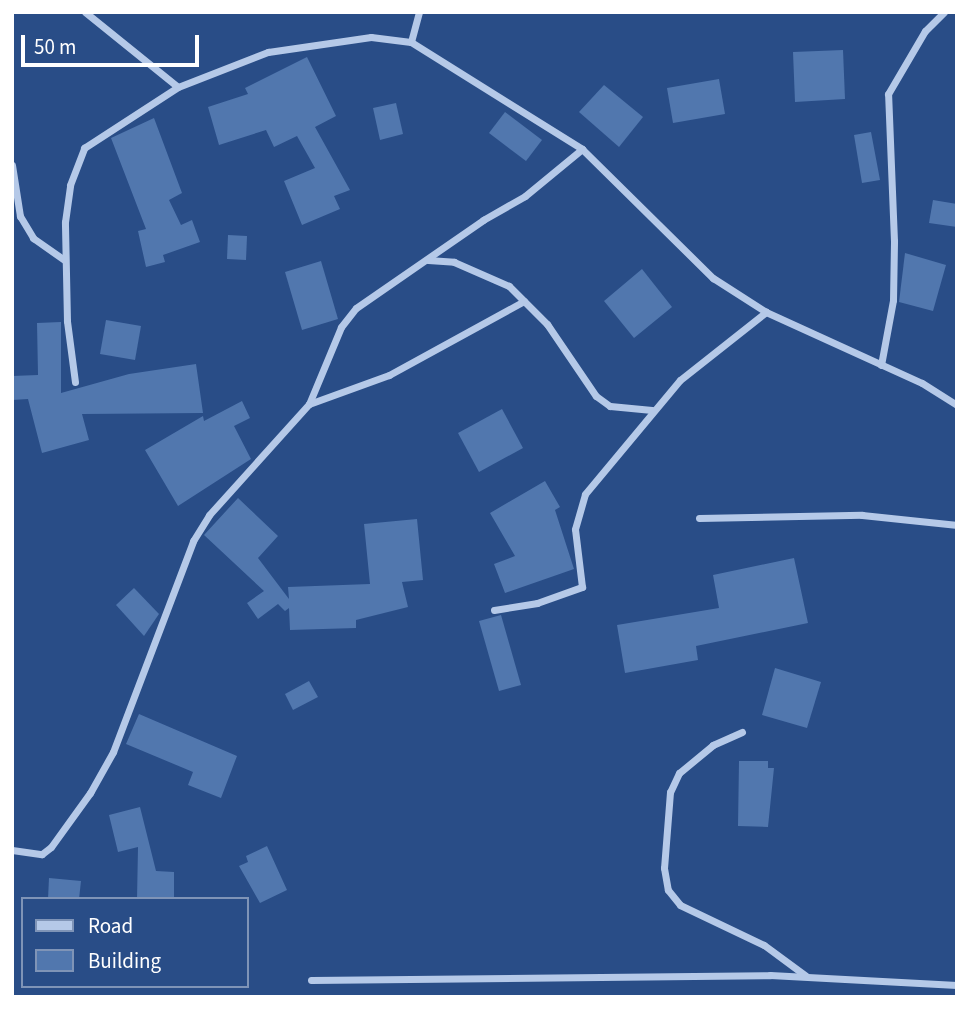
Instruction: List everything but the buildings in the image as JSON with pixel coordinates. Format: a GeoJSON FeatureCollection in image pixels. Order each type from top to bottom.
{"type":"FeatureCollection","features":[{"type":"Feature","properties":{"kind":"street"},"geometry":{"type":"LineString","coordinates":[[85,12],[178,87]]}},
{"type":"Feature","properties":{"kind":"street"},"geometry":{"type":"LineString","coordinates":[[411,42],[419,12]]}},
{"type":"Feature","properties":{"kind":"street"},"geometry":{"type":"LineString","coordinates":[[881,365],[893,300],[894,253],[888,94],[925,31],[944,12]]}},
{"type":"Feature","properties":{"kind":"street"},"geometry":{"type":"LineString","coordinates":[[75,382],[65,260],[70,184],[84,148],[178,87],[268,52],[371,37],[411,42],[582,149],[713,278],[766,312],[881,365],[957,405]]}},
{"type":"Feature","properties":{"kind":"street"},"geometry":{"type":"LineString","coordinates":[[12,850],[42,854],[90,793],[113,752],[193,541],[208,514],[309,404],[341,327],[356,308],[525,196],[582,149]]}},
{"type":"Feature","properties":{"kind":"street"},"geometry":{"type":"LineString","coordinates":[[12,165],[20,216],[33,238],[65,260]]}},
{"type":"Feature","properties":{"kind":"street"},"geometry":{"type":"LineString","coordinates":[[427,260],[477,269],[509,286],[547,324],[596,396],[610,406],[652,410]]}},
{"type":"Feature","properties":{"kind":"street"},"geometry":{"type":"LineString","coordinates":[[309,404],[389,375],[524,301]]}},
{"type":"Feature","properties":{"kind":"street"},"geometry":{"type":"LineString","coordinates":[[494,610],[537,603],[582,587],[577,510],[652,410],[725,340],[766,312]]}},
{"type":"Feature","properties":{"kind":"street"},"geometry":{"type":"LineString","coordinates":[[699,518],[862,514],[957,525]]}},
{"type":"Feature","properties":{"kind":"street"},"geometry":{"type":"LineString","coordinates":[[742,732],[713,745],[679,773],[670,792],[664,868],[668,890],[680,905],[764,945],[806,976]]}},
{"type":"Feature","properties":{"kind":"street"},"geometry":{"type":"LineString","coordinates":[[311,979],[806,976],[957,985]]}}]}
